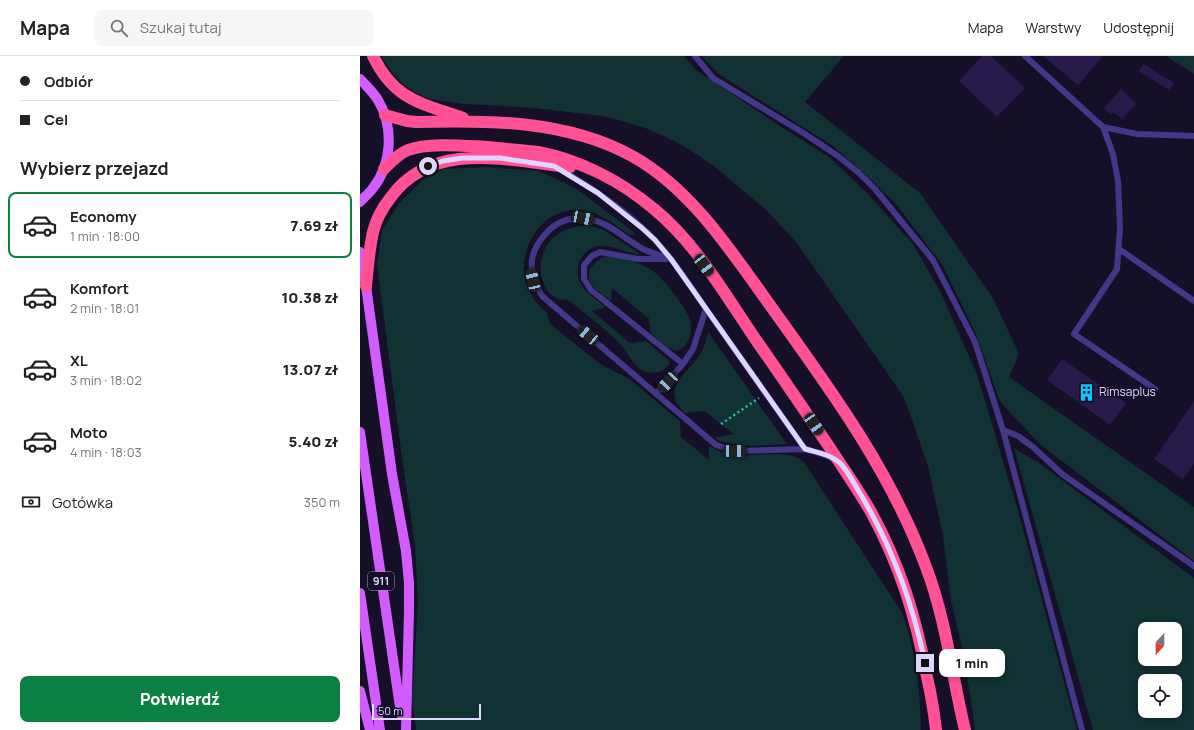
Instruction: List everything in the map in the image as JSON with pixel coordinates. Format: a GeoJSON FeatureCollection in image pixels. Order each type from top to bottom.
{"type":"FeatureCollection","features":[{"type":"Feature","properties":{"kind":"highway"},"geometry":{"type":"LineString","coordinates":[[373,56],[387,79],[410,98],[429,107],[471,122]]}},
{"type":"Feature","properties":{"kind":"highway"},"geometry":{"type":"LineString","coordinates":[[385,115],[416,122],[471,122],[531,125],[578,134],[631,155],[668,181],[710,225],[804,353],[874,456],[886,477],[915,538],[936,598],[965,730]]}},
{"type":"Feature","properties":{"kind":"highway"},"geometry":{"type":"LineString","coordinates":[[384,169],[398,155],[408,150],[428,146],[483,147],[539,153],[561,158],[589,169],[626,188],[664,217],[690,245],[711,274],[797,399],[869,509],[885,540],[900,576],[918,632],[932,699],[936,730]]}},
{"type":"Feature","properties":{"kind":"highway"},"geometry":{"type":"LineString","coordinates":[[366,286],[371,240],[377,220],[394,192],[403,182],[428,166],[443,161],[463,158],[500,158],[554,166],[589,169]]}},
{"type":"Feature","properties":{"kind":"highway"},"geometry":{"type":"LineString","coordinates":[[957,698],[958,730]]}},
{"type":"Feature","properties":{"kind":"highway"},"geometry":{"type":"LineString","coordinates":[[928,730],[932,699]]}},
{"type":"Feature","properties":{"kind":"main road"},"geometry":{"type":"LineString","coordinates":[[360,79],[379,101],[385,115],[389,133],[388,151],[384,169],[373,188],[360,202]]}},
{"type":"Feature","properties":{"kind":"main road"},"geometry":{"type":"LineString","coordinates":[[360,252],[392,474],[406,558],[409,611],[404,730]]}},
{"type":"Feature","properties":{"kind":"main road","name":"911"},"geometry":{"type":"LineString","coordinates":[[360,432],[404,730]]}},
{"type":"Feature","properties":{"kind":"main road","name":"911"},"geometry":{"type":"LineString","coordinates":[[360,593],[380,730]]}},
{"type":"Feature","properties":{"kind":"main road"},"geometry":{"type":"LineString","coordinates":[[360,691],[370,730]]}},
{"type":"Feature","properties":{"kind":"lane"},"geometry":{"type":"LineString","coordinates":[[695,56],[713,78],[805,134],[838,156],[859,173],[933,260],[975,342],[1003,430],[1082,730]]}},
{"type":"Feature","properties":{"kind":"lane"},"geometry":{"type":"LineString","coordinates":[[1024,56],[1103,127],[1113,154],[1118,182],[1120,228],[1117,269],[1074,334],[1155,389]]}},
{"type":"Feature","properties":{"kind":"lane"},"geometry":{"type":"LineString","coordinates":[[1103,127],[1137,134],[1194,136]]}},
{"type":"Feature","properties":{"kind":"lane"},"geometry":{"type":"LineString","coordinates":[[554,166],[602,196],[655,240],[671,259],[805,449]]}},
{"type":"Feature","properties":{"kind":"lane"},"geometry":{"type":"LineString","coordinates":[[671,259],[643,249],[598,221],[583,218],[566,219],[550,229],[536,246],[531,271],[533,280],[542,296],[716,445],[735,451],[805,449],[826,455],[840,463]]}},
{"type":"Feature","properties":{"kind":"lane"},"geometry":{"type":"LineString","coordinates":[[1118,249],[1194,301]]}},
{"type":"Feature","properties":{"kind":"lane"},"geometry":{"type":"LineString","coordinates":[[671,259],[638,259],[600,252],[587,260],[584,265],[583,274],[585,282],[591,290],[683,364]]}},
{"type":"Feature","properties":{"kind":"lane"},"geometry":{"type":"LineString","coordinates":[[656,394],[683,364],[693,349],[706,309]]}},
{"type":"Feature","properties":{"kind":"lane"},"geometry":{"type":"LineString","coordinates":[[1003,430],[1018,436],[1033,447],[1062,474],[1194,566]]}},
{"type":"Feature","properties":{"kind":"path"},"geometry":{"type":"LineString","coordinates":[[721,424],[766,393]]}},
{"type":"Feature","properties":{"kind":"green space"},"geometry":{"type":"Polygon","coordinates":[[[381,56],[684,56],[696,70],[829,157],[868,194],[913,244],[941,293],[977,374],[1018,511],[1077,730],[975,730],[964,655],[951,600],[943,536],[928,466],[903,396],[796,242],[765,209],[714,166],[687,148],[645,128],[601,116],[535,108],[463,104],[429,99],[413,91],[400,81],[381,56]]]}},
{"type":"Feature","properties":{"kind":"green space"},"geometry":{"type":"Polygon","coordinates":[[[701,56],[844,56],[805,102],[920,193],[993,298],[1019,354],[1009,377],[1194,507],[1194,561],[1042,446],[1004,406],[999,399],[976,334],[943,266],[897,205],[833,146],[720,75],[701,56]]]}},
{"type":"Feature","properties":{"kind":"green space"},"geometry":{"type":"Polygon","coordinates":[[[1166,56],[1194,56],[1194,74],[1166,56]]]}},
{"type":"Feature","properties":{"kind":"green space"},"geometry":{"type":"Polygon","coordinates":[[[484,167],[539,171],[577,189],[636,234],[630,235],[598,215],[585,211],[571,210],[559,213],[547,220],[538,228],[526,252],[524,265],[525,279],[530,293],[536,302],[545,310],[549,323],[600,364],[628,378],[680,421],[681,437],[709,460],[709,446],[732,455],[781,454],[789,455],[804,462],[902,613],[914,656],[920,700],[921,730],[416,730],[412,702],[418,601],[415,545],[377,265],[382,230],[400,202],[423,180],[443,169],[484,167]]]}},
{"type":"Feature","properties":{"kind":"green space"},"geometry":{"type":"Polygon","coordinates":[[[587,225],[602,229],[640,254],[601,246],[595,247],[584,254],[578,265],[578,278],[586,291],[605,307],[592,311],[630,343],[646,341],[670,362],[665,369],[653,373],[640,369],[612,336],[571,302],[556,298],[546,289],[543,282],[541,262],[548,243],[557,234],[563,231],[574,227],[587,225]]]}},
{"type":"Feature","properties":{"kind":"green space"},"geometry":{"type":"Polygon","coordinates":[[[603,257],[636,262],[653,271],[663,280],[688,314],[690,320],[690,336],[683,347],[677,351],[668,348],[651,334],[649,319],[612,288],[611,301],[594,288],[589,278],[589,273],[593,265],[603,257]]]}},
{"type":"Feature","properties":{"kind":"green space"},"geometry":{"type":"Polygon","coordinates":[[[708,332],[787,444],[750,446],[722,442],[714,438],[733,434],[705,411],[685,413],[678,404],[675,396],[675,389],[678,382],[702,351],[708,332]]]}},
{"type":"Feature","properties":{"kind":"green space"},"geometry":{"type":"Polygon","coordinates":[[[1014,448],[1039,463],[1194,578],[1194,730],[1093,730],[1014,448]]]}},
{"type":"Feature","properties":{"kind":"building"},"geometry":{"type":"Polygon","coordinates":[[[982,56],[991,56],[1025,88],[997,117],[959,81],[982,56]]]}},
{"type":"Feature","properties":{"kind":"building"},"geometry":{"type":"Polygon","coordinates":[[[1043,56],[1103,56],[1078,85],[1043,56]]]}},
{"type":"Feature","properties":{"kind":"building"},"geometry":{"type":"Polygon","coordinates":[[[1144,64],[1174,83],[1169,90],[1139,71],[1144,64]]]}},
{"type":"Feature","properties":{"kind":"building"},"geometry":{"type":"Polygon","coordinates":[[[1121,89],[1136,104],[1122,119],[1113,112],[1111,115],[1104,108],[1121,89]]]}},
{"type":"Feature","properties":{"kind":"building","name":"Rimsaplus"},"geometry":{"type":"Polygon","coordinates":[[[1062,359],[1126,403],[1110,425],[1047,380],[1062,359]]]}},
{"type":"Feature","properties":{"kind":"building"},"geometry":{"type":"Polygon","coordinates":[[[1194,402],[1194,464],[1183,479],[1154,459],[1194,402]]]}},
{"type":"Feature","properties":{"kind":"place","name":"Rimsaplus"},"geometry":{"type":"Point","coordinates":[1086,392]}},
{"type":"Feature","properties":{"kind":"route"},"geometry":{"type":"LineString","coordinates":[[428,166],[443,161],[463,158],[500,158],[554,166],[598,193],[655,240],[671,259],[805,449],[826,455],[840,463],[851,479],[878,526],[900,576],[913,614],[925,663]]}}]}
